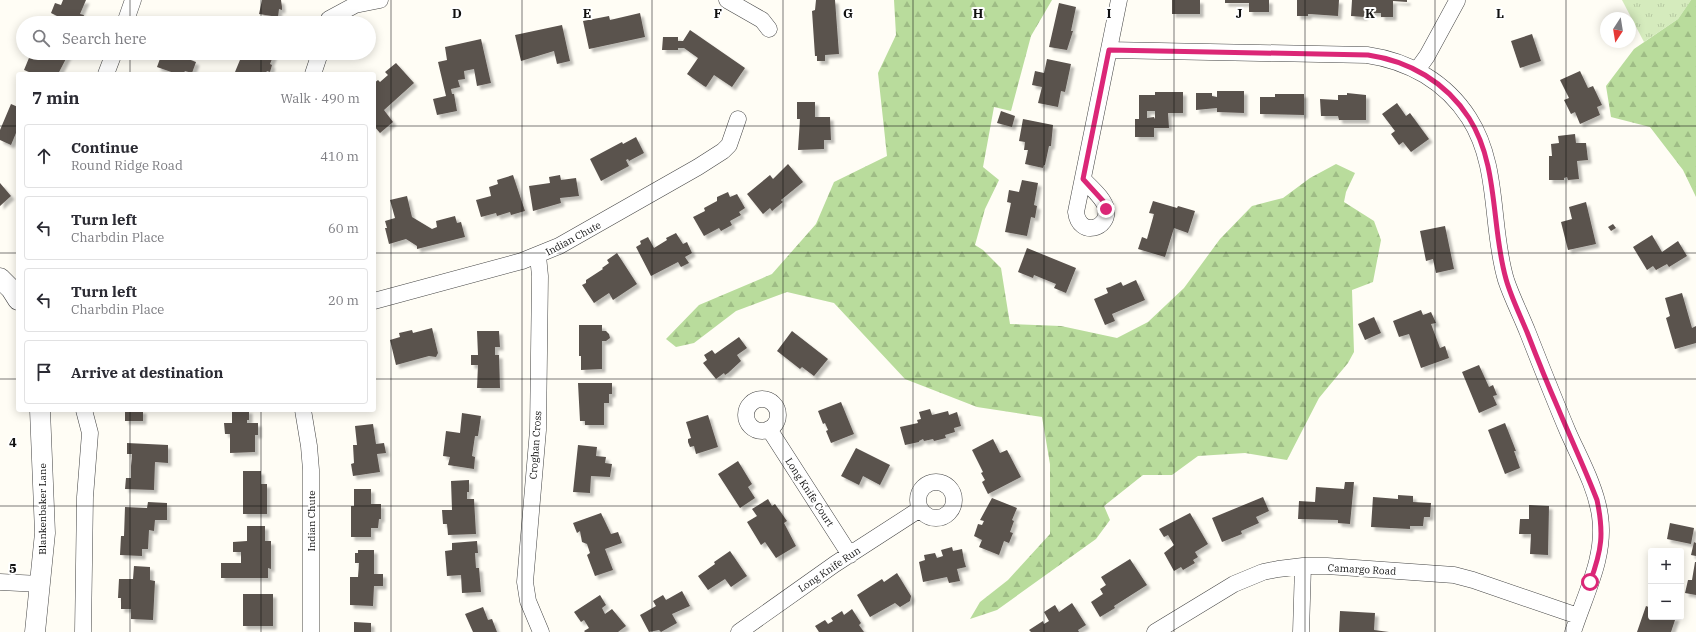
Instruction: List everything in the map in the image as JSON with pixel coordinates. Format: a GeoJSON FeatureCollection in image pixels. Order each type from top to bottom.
{"type":"FeatureCollection","features":[{"type":"Feature","properties":{"kind":"street"},"geometry":{"type":"LineString","coordinates":[[127,16],[133,0]]}},
{"type":"Feature","properties":{"kind":"street"},"geometry":{"type":"LineString","coordinates":[[329,16],[333,0]]}},
{"type":"Feature","properties":{"kind":"street"},"geometry":{"type":"LineString","coordinates":[[336,16],[355,5],[380,0]]}},
{"type":"Feature","properties":{"kind":"street"},"geometry":{"type":"LineString","coordinates":[[727,0],[762,20],[769,29]]}},
{"type":"Feature","properties":{"kind":"street"},"geometry":{"type":"LineString","coordinates":[[1083,179],[1119,0]]}},
{"type":"Feature","properties":{"kind":"street"},"geometry":{"type":"LineString","coordinates":[[1417,70],[1427,56],[1457,1]]}},
{"type":"Feature","properties":{"kind":"street"},"geometry":{"type":"LineString","coordinates":[[1109,50],[1368,55],[1400,62],[1417,70],[1446,90],[1469,118],[1478,134],[1488,167],[1496,232],[1507,281],[1597,500],[1602,544],[1599,557],[1573,632]]}},
{"type":"Feature","properties":{"kind":"street"},"geometry":{"type":"LineString","coordinates":[[107,72],[111,60]]}},
{"type":"Feature","properties":{"kind":"street"},"geometry":{"type":"LineString","coordinates":[[314,72],[318,60]]}},
{"type":"Feature","properties":{"kind":"street","name":"Indian Chute"},"geometry":{"type":"LineString","coordinates":[[376,300],[467,277],[538,256],[591,229],[723,151],[729,145],[738,119]]}},
{"type":"Feature","properties":{"kind":"street","name":"Croghan Cross"},"geometry":{"type":"LineString","coordinates":[[538,256],[540,300],[538,430],[525,582],[528,601],[541,632]]}},
{"type":"Feature","properties":{"kind":"street"},"geometry":{"type":"LineString","coordinates":[[0,278],[11,289],[16,297]]}},
{"type":"Feature","properties":{"kind":"street","name":"Blankenbaker Lane"},"geometry":{"type":"LineString","coordinates":[[35,632],[45,533],[40,412]]}},
{"type":"Feature","properties":{"kind":"street"},"geometry":{"type":"LineString","coordinates":[[83,632],[85,497],[90,433],[85,412]]}},
{"type":"Feature","properties":{"kind":"street","name":"Indian Chute"},"geometry":{"type":"LineString","coordinates":[[303,412],[310,446],[311,470],[311,632]]}},
{"type":"Feature","properties":{"kind":"street","name":"Long Knife Court"},"geometry":{"type":"LineString","coordinates":[[769,429],[850,555]]}},
{"type":"Feature","properties":{"kind":"street","name":"Long Knife Run"},"geometry":{"type":"LineString","coordinates":[[739,632],[850,555],[920,509]]}},
{"type":"Feature","properties":{"kind":"street"},"geometry":{"type":"LineString","coordinates":[[1301,632],[1303,566]]}},
{"type":"Feature","properties":{"kind":"street","name":"Camargo Road"},"geometry":{"type":"LineString","coordinates":[[1155,632],[1245,578],[1270,570],[1303,566],[1454,575],[1578,616]]}},
{"type":"Feature","properties":{"kind":"street"},"geometry":{"type":"LineString","coordinates":[[0,582],[40,584]]}},
{"type":"Feature","properties":{"kind":"green space"},"geometry":{"type":"Polygon","coordinates":[[[894,0],[1052,0],[1031,36],[1011,111],[994,107],[983,167],[999,180],[985,209],[975,245],[983,250],[1001,268],[1010,324],[1061,326],[1117,338],[1148,322],[1184,288],[1220,239],[1252,206],[1283,198],[1310,178],[1336,164],[1355,173],[1346,192],[1344,202],[1374,221],[1381,240],[1373,282],[1352,290],[1354,352],[1348,363],[1319,398],[1287,460],[1245,453],[1198,456],[1172,475],[1143,475],[1104,506],[1110,520],[1096,539],[997,610],[970,619],[980,602],[1008,580],[1050,534],[1050,464],[1042,417],[977,407],[905,379],[834,303],[787,292],[736,311],[694,343],[676,347],[666,339],[699,305],[772,274],[816,224],[834,182],[887,156],[878,73],[896,35],[894,0]]]}},
{"type":"Feature","properties":{"kind":"green space"},"geometry":{"type":"Polygon","coordinates":[[[1622,0],[1691,0],[1678,19],[1644,42],[1636,27],[1636,12],[1628,12],[1622,0]]]}},
{"type":"Feature","properties":{"kind":"green space"},"geometry":{"type":"Polygon","coordinates":[[[1691,0],[1696,0],[1696,197],[1683,170],[1650,127],[1611,117],[1606,86],[1634,49],[1678,19],[1691,0]]]}},
{"type":"Feature","properties":{"kind":"building"},"geometry":{"type":"Polygon","coordinates":[[[63,0],[86,0],[80,14],[84,16],[57,16],[51,13],[55,3],[61,5],[63,0]]]}},
{"type":"Feature","properties":{"kind":"building"},"geometry":{"type":"Polygon","coordinates":[[[262,0],[281,0],[282,10],[279,9],[278,16],[259,14],[262,0]]]}},
{"type":"Feature","properties":{"kind":"building"},"geometry":{"type":"Polygon","coordinates":[[[816,0],[835,0],[839,54],[825,55],[825,61],[817,61],[817,56],[815,56],[812,11],[815,10],[816,0]]]}},
{"type":"Feature","properties":{"kind":"building"},"geometry":{"type":"Polygon","coordinates":[[[1172,0],[1200,0],[1200,14],[1172,14],[1172,0]]]}},
{"type":"Feature","properties":{"kind":"building"},"geometry":{"type":"Polygon","coordinates":[[[1225,0],[1269,0],[1269,12],[1249,12],[1249,3],[1225,3],[1225,0]]]}},
{"type":"Feature","properties":{"kind":"building"},"geometry":{"type":"Polygon","coordinates":[[[1297,0],[1339,0],[1338,16],[1308,14],[1308,16],[1297,16],[1297,0]]]}},
{"type":"Feature","properties":{"kind":"building"},"geometry":{"type":"Polygon","coordinates":[[[1352,0],[1407,0],[1407,2],[1393,1],[1393,17],[1381,17],[1381,13],[1364,13],[1364,17],[1351,16],[1352,0]]]}},
{"type":"Feature","properties":{"kind":"building"},"geometry":{"type":"Polygon","coordinates":[[[1059,3],[1076,7],[1071,31],[1073,31],[1067,50],[1049,47],[1059,3]]]}},
{"type":"Feature","properties":{"kind":"building"},"geometry":{"type":"Polygon","coordinates":[[[640,13],[645,37],[589,49],[583,21],[609,16],[610,20],[640,13]]]}},
{"type":"Feature","properties":{"kind":"building"},"geometry":{"type":"Polygon","coordinates":[[[562,25],[570,61],[557,64],[554,51],[521,61],[515,35],[562,25]]]}},
{"type":"Feature","properties":{"kind":"building"},"geometry":{"type":"Polygon","coordinates":[[[690,30],[745,68],[732,87],[714,75],[706,87],[704,86],[687,74],[698,58],[684,48],[678,48],[678,50],[662,50],[663,37],[678,37],[678,41],[683,41],[690,30]]]}},
{"type":"Feature","properties":{"kind":"building"},"geometry":{"type":"Polygon","coordinates":[[[1532,34],[1541,61],[1520,68],[1511,41],[1532,34]]]}},
{"type":"Feature","properties":{"kind":"building"},"geometry":{"type":"Polygon","coordinates":[[[481,39],[491,83],[477,86],[474,69],[464,71],[465,79],[458,80],[460,87],[451,89],[452,94],[454,94],[457,111],[437,115],[433,99],[446,96],[438,62],[447,60],[445,47],[481,39]]]}},
{"type":"Feature","properties":{"kind":"building"},"geometry":{"type":"Polygon","coordinates":[[[1047,59],[1071,64],[1065,92],[1061,91],[1058,107],[1038,103],[1042,87],[1032,85],[1035,71],[1044,73],[1047,59]]]}},
{"type":"Feature","properties":{"kind":"building"},"geometry":{"type":"Polygon","coordinates":[[[28,60],[65,60],[59,72],[29,72],[24,70],[28,60]]]}},
{"type":"Feature","properties":{"kind":"building"},"geometry":{"type":"Polygon","coordinates":[[[160,60],[191,60],[196,62],[192,72],[171,72],[157,67],[160,60]]]}},
{"type":"Feature","properties":{"kind":"building"},"geometry":{"type":"Polygon","coordinates":[[[240,60],[272,60],[270,72],[235,72],[240,60]]]}},
{"type":"Feature","properties":{"kind":"building"},"geometry":{"type":"Polygon","coordinates":[[[396,63],[414,83],[384,110],[393,122],[380,133],[376,128],[376,82],[378,80],[380,82],[388,75],[385,72],[396,63]]]}},
{"type":"Feature","properties":{"kind":"building"},"geometry":{"type":"Polygon","coordinates":[[[1580,71],[1588,88],[1593,86],[1602,105],[1597,107],[1600,115],[1580,124],[1575,112],[1571,114],[1564,100],[1569,98],[1560,80],[1580,71]]]}},
{"type":"Feature","properties":{"kind":"building"},"geometry":{"type":"Polygon","coordinates":[[[1217,91],[1244,91],[1244,113],[1217,112],[1217,108],[1196,110],[1196,93],[1212,93],[1212,96],[1217,97],[1217,91]]]}},
{"type":"Feature","properties":{"kind":"building"},"geometry":{"type":"Polygon","coordinates":[[[1155,92],[1183,92],[1183,113],[1168,113],[1169,128],[1154,128],[1154,137],[1135,137],[1135,119],[1139,119],[1139,95],[1155,95],[1155,92]],[[1147,111],[1147,118],[1154,117],[1155,119],[1155,111],[1147,111]]]}},
{"type":"Feature","properties":{"kind":"building"},"geometry":{"type":"Polygon","coordinates":[[[1347,93],[1366,95],[1366,120],[1339,120],[1338,116],[1321,116],[1320,99],[1338,100],[1338,95],[1347,95],[1347,93]]]}},
{"type":"Feature","properties":{"kind":"building"},"geometry":{"type":"Polygon","coordinates":[[[1275,94],[1304,94],[1304,115],[1260,114],[1260,97],[1275,97],[1275,94]]]}},
{"type":"Feature","properties":{"kind":"building"},"geometry":{"type":"Polygon","coordinates":[[[797,102],[815,102],[815,117],[830,117],[831,140],[824,140],[824,149],[798,150],[800,119],[797,119],[797,102]]]}},
{"type":"Feature","properties":{"kind":"building"},"geometry":{"type":"Polygon","coordinates":[[[1397,103],[1406,116],[1410,113],[1429,139],[1411,152],[1403,142],[1399,145],[1391,134],[1395,131],[1382,114],[1397,103]]]}},
{"type":"Feature","properties":{"kind":"building"},"geometry":{"type":"Polygon","coordinates":[[[11,104],[16,106],[16,133],[11,145],[0,140],[0,130],[11,104]]]}},
{"type":"Feature","properties":{"kind":"building"},"geometry":{"type":"Polygon","coordinates":[[[1001,111],[1015,116],[1012,127],[997,123],[1001,111]]]}},
{"type":"Feature","properties":{"kind":"building"},"geometry":{"type":"Polygon","coordinates":[[[1023,119],[1053,125],[1051,146],[1049,146],[1043,168],[1025,164],[1028,150],[1024,150],[1025,142],[1019,141],[1023,119]]]}},
{"type":"Feature","properties":{"kind":"building"},"geometry":{"type":"Polygon","coordinates":[[[1575,134],[1576,143],[1586,143],[1588,160],[1577,161],[1579,179],[1568,180],[1567,177],[1564,178],[1564,180],[1549,180],[1549,156],[1552,156],[1551,144],[1559,143],[1558,136],[1575,134]]]}},
{"type":"Feature","properties":{"kind":"building"},"geometry":{"type":"Polygon","coordinates":[[[636,137],[644,153],[629,161],[628,159],[626,160],[629,166],[601,181],[590,159],[622,142],[623,144],[636,137]]]}},
{"type":"Feature","properties":{"kind":"building"},"geometry":{"type":"Polygon","coordinates":[[[788,164],[803,182],[781,200],[783,202],[772,211],[770,208],[763,214],[747,194],[770,175],[773,179],[788,164]]]}},
{"type":"Feature","properties":{"kind":"building"},"geometry":{"type":"Polygon","coordinates":[[[513,175],[525,211],[511,215],[510,212],[497,216],[496,213],[481,217],[476,200],[491,196],[489,187],[498,184],[497,180],[513,175]]]}},
{"type":"Feature","properties":{"kind":"building"},"geometry":{"type":"Polygon","coordinates":[[[560,175],[561,180],[576,178],[579,196],[560,198],[561,203],[533,211],[529,186],[550,183],[549,177],[560,175]]]}},
{"type":"Feature","properties":{"kind":"building"},"geometry":{"type":"Polygon","coordinates":[[[1022,180],[1038,183],[1034,205],[1037,206],[1035,218],[1031,217],[1027,236],[1005,232],[1011,203],[1007,202],[1009,190],[1019,192],[1022,180]]]}},
{"type":"Feature","properties":{"kind":"building"},"geometry":{"type":"Polygon","coordinates":[[[0,183],[11,196],[0,206],[0,183]]]}},
{"type":"Feature","properties":{"kind":"building"},"geometry":{"type":"Polygon","coordinates":[[[728,192],[730,197],[737,194],[745,208],[739,212],[741,215],[730,221],[732,225],[721,231],[719,228],[704,236],[693,217],[705,211],[704,208],[717,201],[717,197],[728,192]]]}},
{"type":"Feature","properties":{"kind":"building"},"geometry":{"type":"Polygon","coordinates":[[[407,196],[412,217],[432,229],[437,227],[436,221],[455,216],[457,223],[461,222],[465,237],[417,249],[417,246],[406,239],[389,244],[385,221],[395,218],[390,200],[407,196]]]}},
{"type":"Feature","properties":{"kind":"building"},"geometry":{"type":"Polygon","coordinates":[[[1153,201],[1177,208],[1178,206],[1195,211],[1188,233],[1174,228],[1165,257],[1138,249],[1142,237],[1147,239],[1154,214],[1149,213],[1153,201]]]}},
{"type":"Feature","properties":{"kind":"building"},"geometry":{"type":"Polygon","coordinates":[[[1586,202],[1596,244],[1568,250],[1561,222],[1572,219],[1569,207],[1586,202]]]}},
{"type":"Feature","properties":{"kind":"building"},"geometry":{"type":"Polygon","coordinates":[[[1613,224],[1616,228],[1611,231],[1608,227],[1613,224]]]}},
{"type":"Feature","properties":{"kind":"building"},"geometry":{"type":"Polygon","coordinates":[[[1445,226],[1454,269],[1436,273],[1433,259],[1426,261],[1420,231],[1445,226]]]}},
{"type":"Feature","properties":{"kind":"building"},"geometry":{"type":"Polygon","coordinates":[[[676,233],[683,244],[687,242],[692,253],[685,257],[689,263],[681,267],[678,262],[651,276],[636,247],[641,244],[640,241],[648,237],[654,248],[667,240],[666,238],[676,233]]]}},
{"type":"Feature","properties":{"kind":"building"},"geometry":{"type":"Polygon","coordinates":[[[1652,235],[1662,252],[1678,241],[1687,256],[1669,267],[1667,264],[1656,270],[1653,266],[1647,270],[1633,247],[1652,235]]]}},
{"type":"Feature","properties":{"kind":"building"},"geometry":{"type":"Polygon","coordinates":[[[1027,248],[1076,268],[1066,293],[1054,288],[1056,284],[1034,275],[1033,278],[1018,272],[1027,248]]]}},
{"type":"Feature","properties":{"kind":"building"},"geometry":{"type":"Polygon","coordinates":[[[617,253],[637,284],[613,300],[609,293],[594,303],[582,285],[586,283],[586,280],[603,269],[602,268],[609,263],[607,260],[617,253]]]}},
{"type":"Feature","properties":{"kind":"building"},"geometry":{"type":"Polygon","coordinates":[[[1136,280],[1145,300],[1112,314],[1115,321],[1105,325],[1094,299],[1108,293],[1106,288],[1121,282],[1123,286],[1136,280]]]}},
{"type":"Feature","properties":{"kind":"building"},"geometry":{"type":"Polygon","coordinates":[[[1682,293],[1692,328],[1696,326],[1696,343],[1675,349],[1666,318],[1670,316],[1665,298],[1682,293]]]}},
{"type":"Feature","properties":{"kind":"building"},"geometry":{"type":"Polygon","coordinates":[[[1421,310],[1423,315],[1431,312],[1436,323],[1431,324],[1440,348],[1445,346],[1449,358],[1421,368],[1409,334],[1399,337],[1393,321],[1421,310]]]}},
{"type":"Feature","properties":{"kind":"building"},"geometry":{"type":"Polygon","coordinates":[[[1374,317],[1381,333],[1365,340],[1358,324],[1374,317]]]}},
{"type":"Feature","properties":{"kind":"building"},"geometry":{"type":"Polygon","coordinates":[[[579,325],[602,325],[602,331],[606,331],[609,334],[610,338],[606,341],[602,341],[602,369],[581,370],[581,356],[579,356],[579,325]]]}},
{"type":"Feature","properties":{"kind":"building"},"geometry":{"type":"Polygon","coordinates":[[[432,328],[438,353],[436,357],[429,356],[396,365],[390,340],[400,337],[399,333],[412,330],[413,333],[432,328]]]}},
{"type":"Feature","properties":{"kind":"building"},"geometry":{"type":"Polygon","coordinates":[[[477,331],[499,331],[500,347],[495,347],[495,355],[499,355],[500,388],[477,388],[478,365],[471,365],[471,355],[478,355],[477,331]]]}},
{"type":"Feature","properties":{"kind":"building"},"geometry":{"type":"Polygon","coordinates":[[[792,331],[828,359],[814,376],[802,367],[800,369],[777,351],[792,331]]]}},
{"type":"Feature","properties":{"kind":"building"},"geometry":{"type":"Polygon","coordinates":[[[739,337],[747,348],[737,355],[741,361],[728,373],[725,375],[724,373],[716,379],[703,363],[707,360],[704,355],[712,350],[715,354],[739,337]]]}},
{"type":"Feature","properties":{"kind":"building"},"geometry":{"type":"Polygon","coordinates":[[[1479,365],[1489,387],[1493,385],[1497,395],[1493,396],[1497,405],[1479,413],[1462,372],[1479,365]]]}},
{"type":"Feature","properties":{"kind":"building"},"geometry":{"type":"Polygon","coordinates":[[[578,383],[612,383],[612,394],[609,394],[609,403],[604,403],[604,425],[585,425],[585,421],[580,421],[578,383]]]}},
{"type":"Feature","properties":{"kind":"building"},"geometry":{"type":"Polygon","coordinates":[[[841,402],[854,434],[831,443],[826,431],[828,430],[825,423],[823,424],[818,411],[841,402]]]}},
{"type":"Feature","properties":{"kind":"building"},"geometry":{"type":"Polygon","coordinates":[[[930,409],[932,415],[948,411],[949,415],[957,412],[961,426],[954,428],[955,432],[945,435],[946,438],[934,441],[933,439],[924,441],[923,439],[919,442],[905,445],[900,427],[918,423],[917,420],[921,419],[919,412],[930,409]]]}},
{"type":"Feature","properties":{"kind":"building"},"geometry":{"type":"Polygon","coordinates":[[[125,412],[143,412],[143,421],[125,421],[125,412]]]}},
{"type":"Feature","properties":{"kind":"building"},"geometry":{"type":"Polygon","coordinates":[[[232,412],[249,412],[249,420],[247,420],[247,423],[258,423],[258,435],[255,435],[255,452],[230,453],[230,434],[225,434],[224,423],[232,423],[232,412]]]}},
{"type":"Feature","properties":{"kind":"building"},"geometry":{"type":"Polygon","coordinates":[[[462,413],[481,416],[478,436],[475,436],[472,456],[475,457],[474,469],[448,465],[450,457],[443,456],[446,431],[460,433],[462,413]]]}},
{"type":"Feature","properties":{"kind":"building"},"geometry":{"type":"Polygon","coordinates":[[[708,415],[718,447],[696,454],[694,446],[690,447],[688,442],[688,439],[691,438],[686,422],[708,415]]]}},
{"type":"Feature","properties":{"kind":"building"},"geometry":{"type":"Polygon","coordinates":[[[1505,423],[1516,451],[1514,451],[1520,468],[1505,474],[1488,430],[1505,423]]]}},
{"type":"Feature","properties":{"kind":"building"},"geometry":{"type":"Polygon","coordinates":[[[373,424],[376,444],[384,443],[386,453],[377,454],[380,472],[353,476],[351,464],[354,463],[353,445],[357,445],[355,426],[373,424]]]}},
{"type":"Feature","properties":{"kind":"building"},"geometry":{"type":"Polygon","coordinates":[[[993,439],[1000,453],[1007,450],[1021,477],[988,494],[982,482],[985,480],[981,473],[983,472],[972,450],[993,439]]]}},
{"type":"Feature","properties":{"kind":"building"},"geometry":{"type":"Polygon","coordinates":[[[127,443],[168,445],[168,463],[155,462],[154,490],[125,489],[126,478],[131,478],[132,454],[127,454],[127,443]]]}},
{"type":"Feature","properties":{"kind":"building"},"geometry":{"type":"Polygon","coordinates":[[[578,445],[597,447],[596,456],[606,457],[605,463],[612,464],[610,477],[591,476],[590,493],[573,492],[578,445]]]}},
{"type":"Feature","properties":{"kind":"building"},"geometry":{"type":"Polygon","coordinates":[[[856,448],[890,465],[880,485],[863,476],[859,485],[841,476],[856,448]]]}},
{"type":"Feature","properties":{"kind":"building"},"geometry":{"type":"Polygon","coordinates":[[[738,461],[752,484],[748,487],[755,498],[740,508],[718,474],[738,461]]]}},
{"type":"Feature","properties":{"kind":"building"},"geometry":{"type":"Polygon","coordinates":[[[243,471],[261,471],[261,484],[267,484],[267,514],[243,514],[243,471]]]}},
{"type":"Feature","properties":{"kind":"building"},"geometry":{"type":"Polygon","coordinates":[[[469,480],[469,492],[467,492],[467,499],[474,499],[476,534],[448,535],[447,524],[443,524],[442,510],[452,510],[451,481],[469,480]]]}},
{"type":"Feature","properties":{"kind":"building"},"geometry":{"type":"Polygon","coordinates":[[[1345,482],[1354,482],[1350,524],[1338,523],[1338,520],[1298,519],[1299,501],[1315,502],[1316,487],[1344,489],[1345,482]]]}},
{"type":"Feature","properties":{"kind":"building"},"geometry":{"type":"Polygon","coordinates":[[[354,489],[371,489],[371,504],[381,504],[381,519],[379,519],[378,528],[371,528],[371,537],[351,537],[351,506],[354,506],[354,489]]]}},
{"type":"Feature","properties":{"kind":"building"},"geometry":{"type":"Polygon","coordinates":[[[1398,495],[1413,496],[1413,502],[1431,503],[1430,517],[1424,517],[1423,526],[1410,526],[1410,529],[1371,527],[1373,497],[1398,499],[1398,495]]]}},
{"type":"Feature","properties":{"kind":"building"},"geometry":{"type":"Polygon","coordinates":[[[1263,497],[1269,511],[1256,517],[1259,523],[1241,531],[1242,534],[1222,542],[1212,518],[1263,497]]]}},
{"type":"Feature","properties":{"kind":"building"},"geometry":{"type":"Polygon","coordinates":[[[992,498],[1017,508],[1012,520],[1014,521],[1010,532],[1013,533],[1009,543],[1004,541],[999,555],[979,547],[982,540],[974,536],[978,524],[982,525],[984,521],[980,520],[992,498]]]}},
{"type":"Feature","properties":{"kind":"building"},"geometry":{"type":"Polygon","coordinates":[[[768,499],[772,506],[775,504],[787,521],[784,523],[796,546],[776,558],[765,542],[761,545],[747,522],[757,516],[752,509],[768,499]]]}},
{"type":"Feature","properties":{"kind":"building"},"geometry":{"type":"Polygon","coordinates":[[[148,502],[167,503],[167,520],[155,520],[154,531],[149,530],[148,549],[142,549],[142,556],[120,555],[121,536],[124,536],[125,507],[147,508],[148,502]]]}},
{"type":"Feature","properties":{"kind":"building"},"geometry":{"type":"Polygon","coordinates":[[[1529,505],[1549,506],[1548,555],[1530,554],[1531,534],[1519,534],[1520,519],[1529,519],[1529,505]]]}},
{"type":"Feature","properties":{"kind":"building"},"geometry":{"type":"Polygon","coordinates":[[[601,513],[611,534],[618,532],[622,543],[605,549],[613,570],[595,576],[587,555],[590,553],[587,544],[582,542],[580,531],[577,533],[573,523],[601,513]]]}},
{"type":"Feature","properties":{"kind":"building"},"geometry":{"type":"Polygon","coordinates":[[[1190,513],[1208,544],[1195,552],[1198,557],[1193,560],[1195,563],[1183,570],[1181,567],[1174,571],[1164,553],[1174,545],[1168,535],[1164,537],[1159,529],[1190,513]]]}},
{"type":"Feature","properties":{"kind":"building"},"geometry":{"type":"Polygon","coordinates":[[[1670,523],[1694,528],[1691,544],[1667,539],[1670,523]]]}},
{"type":"Feature","properties":{"kind":"building"},"geometry":{"type":"Polygon","coordinates":[[[247,526],[265,526],[265,541],[271,541],[271,569],[268,568],[268,578],[221,578],[221,563],[241,563],[241,552],[233,552],[233,542],[247,541],[247,526]]]}},
{"type":"Feature","properties":{"kind":"building"},"geometry":{"type":"Polygon","coordinates":[[[477,541],[478,553],[475,553],[476,568],[479,568],[481,592],[462,593],[461,575],[447,576],[445,551],[452,550],[452,543],[477,541]]]}},
{"type":"Feature","properties":{"kind":"building"},"geometry":{"type":"Polygon","coordinates":[[[1694,542],[1696,543],[1696,556],[1691,555],[1694,542]]]}},
{"type":"Feature","properties":{"kind":"building"},"geometry":{"type":"Polygon","coordinates":[[[952,547],[953,551],[962,549],[966,567],[957,569],[960,581],[949,583],[947,577],[923,582],[919,562],[925,560],[924,555],[935,553],[937,558],[943,556],[941,550],[952,547]]]}},
{"type":"Feature","properties":{"kind":"building"},"geometry":{"type":"Polygon","coordinates":[[[358,550],[374,550],[374,574],[383,574],[383,586],[374,586],[373,606],[350,605],[350,577],[358,577],[359,563],[355,563],[355,553],[358,553],[358,550]]]}},
{"type":"Feature","properties":{"kind":"building"},"geometry":{"type":"Polygon","coordinates":[[[730,551],[747,576],[731,587],[725,579],[708,590],[698,576],[730,551]]]}},
{"type":"Feature","properties":{"kind":"building"},"geometry":{"type":"Polygon","coordinates":[[[1130,559],[1147,585],[1114,606],[1115,608],[1100,617],[1091,602],[1103,594],[1100,589],[1106,585],[1101,577],[1130,559]]]}},
{"type":"Feature","properties":{"kind":"building"},"geometry":{"type":"Polygon","coordinates":[[[1695,562],[1696,595],[1685,593],[1688,580],[1692,580],[1695,562]]]}},
{"type":"Feature","properties":{"kind":"building"},"geometry":{"type":"Polygon","coordinates":[[[134,566],[150,567],[150,580],[155,581],[153,620],[131,619],[131,609],[121,609],[121,598],[118,598],[119,579],[133,579],[134,566]]]}},
{"type":"Feature","properties":{"kind":"building"},"geometry":{"type":"Polygon","coordinates":[[[897,573],[911,596],[910,601],[900,607],[895,603],[870,617],[857,595],[882,579],[884,582],[897,573]]]}},
{"type":"Feature","properties":{"kind":"building"},"geometry":{"type":"Polygon","coordinates":[[[682,591],[690,606],[672,614],[677,623],[661,632],[659,630],[649,632],[640,615],[656,606],[653,601],[663,595],[666,600],[682,591]]]}},
{"type":"Feature","properties":{"kind":"building"},"geometry":{"type":"Polygon","coordinates":[[[243,594],[273,594],[273,626],[243,626],[243,594]]]}},
{"type":"Feature","properties":{"kind":"building"},"geometry":{"type":"Polygon","coordinates":[[[600,595],[606,605],[602,608],[605,614],[612,609],[626,626],[618,632],[585,632],[584,631],[589,628],[584,620],[581,622],[574,612],[600,595]]]}},
{"type":"Feature","properties":{"kind":"building"},"geometry":{"type":"Polygon","coordinates":[[[1072,603],[1086,625],[1078,630],[1079,632],[1031,632],[1029,630],[1043,621],[1044,624],[1049,621],[1044,612],[1055,605],[1059,612],[1072,603]]]}},
{"type":"Feature","properties":{"kind":"building"},"geometry":{"type":"Polygon","coordinates":[[[1646,606],[1648,607],[1648,620],[1675,620],[1671,632],[1637,632],[1646,606]]]}},
{"type":"Feature","properties":{"kind":"building"},"geometry":{"type":"Polygon","coordinates":[[[483,607],[488,620],[492,619],[497,632],[473,632],[465,614],[483,607]]]}},
{"type":"Feature","properties":{"kind":"building"},"geometry":{"type":"Polygon","coordinates":[[[852,609],[861,623],[859,625],[864,632],[819,632],[815,626],[825,620],[828,624],[833,621],[831,618],[842,611],[844,615],[852,609]]]}},
{"type":"Feature","properties":{"kind":"building"},"geometry":{"type":"Polygon","coordinates":[[[1340,611],[1375,613],[1374,630],[1389,632],[1339,632],[1340,611]]]}},
{"type":"Feature","properties":{"kind":"building"},"geometry":{"type":"Polygon","coordinates":[[[354,622],[371,623],[371,632],[354,632],[354,622]]]}},
{"type":"Feature","properties":{"kind":"route"},"geometry":{"type":"LineString","coordinates":[[1106,209],[1104,202],[1083,179],[1109,50],[1368,55],[1400,62],[1432,79],[1446,90],[1458,103],[1478,134],[1488,167],[1500,257],[1507,281],[1556,405],[1597,500],[1602,544],[1590,582]]}}]}
